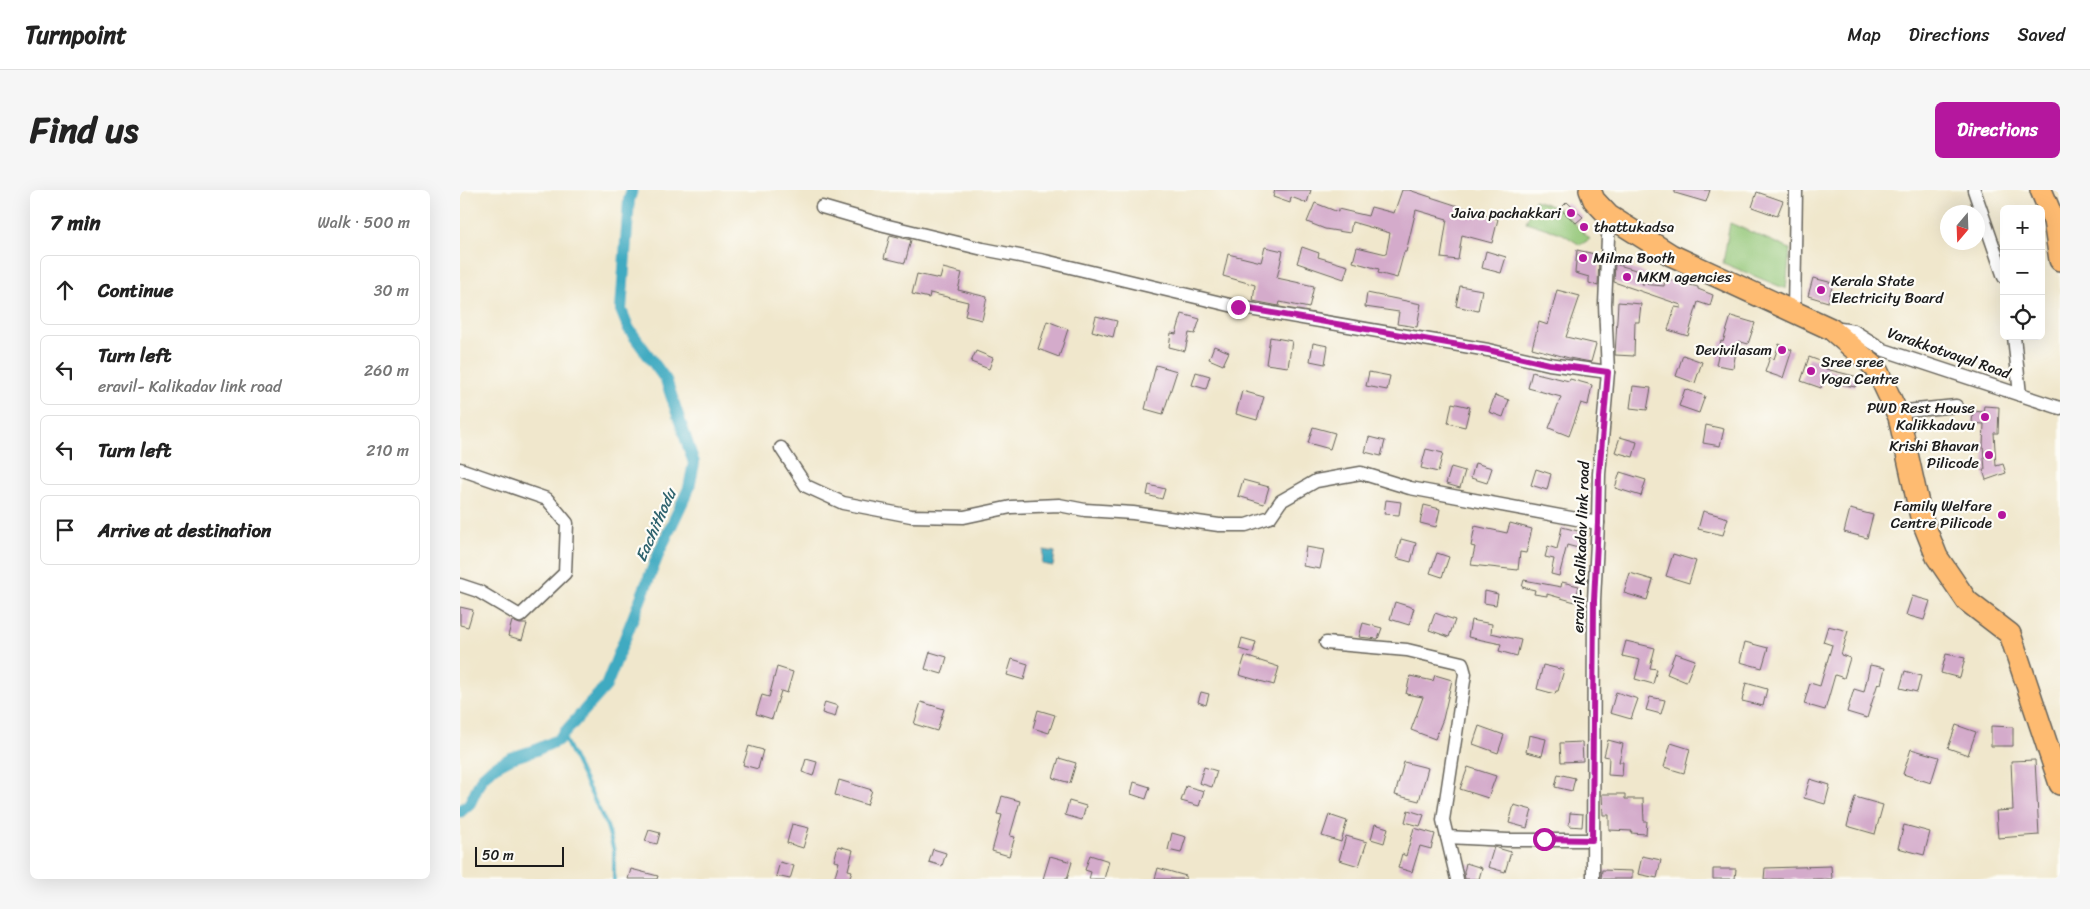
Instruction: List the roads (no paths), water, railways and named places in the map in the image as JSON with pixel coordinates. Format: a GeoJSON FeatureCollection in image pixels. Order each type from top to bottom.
{"type":"FeatureCollection","features":[{"type":"Feature","properties":{"kind":"highway"},"geometry":{"type":"LineString","coordinates":[[1590,190],[1594,200],[1609,216],[1671,254],[1831,329],[1876,368],[1900,417],[1922,517],[1937,557],[1967,601],[2010,634],[2060,784]]}},
{"type":"Feature","properties":{"kind":"highway"},"geometry":{"type":"LineString","coordinates":[[2041,190],[2054,221],[2060,260]]}},
{"type":"Feature","properties":{"kind":"street"},"geometry":{"type":"LineString","coordinates":[[1794,312],[1796,190]]}},
{"type":"Feature","properties":{"kind":"street"},"geometry":{"type":"LineString","coordinates":[[1974,190],[2000,265]]}},
{"type":"Feature","properties":{"kind":"street"},"geometry":{"type":"LineString","coordinates":[[822,207],[884,225],[983,249],[1045,261],[1238,307],[1479,348],[1549,364],[1608,372]]}},
{"type":"Feature","properties":{"kind":"street","name":"eravil- Kalikadav link road"},"geometry":{"type":"LineString","coordinates":[[1593,879],[1594,600],[1599,474],[1608,372],[1604,304],[1609,216]]}},
{"type":"Feature","properties":{"kind":"street","name":"Varakkotvayal Road"},"geometry":{"type":"LineString","coordinates":[[1831,329],[1834,327],[1854,331],[1884,350],[2060,408]]}},
{"type":"Feature","properties":{"kind":"street"},"geometry":{"type":"LineString","coordinates":[[2014,340],[2020,395]]}},
{"type":"Feature","properties":{"kind":"street"},"geometry":{"type":"LineString","coordinates":[[1900,417],[1906,411],[1956,406]]}},
{"type":"Feature","properties":{"kind":"street"},"geometry":{"type":"LineString","coordinates":[[781,448],[806,486],[843,504],[911,516],[964,517],[1011,507],[1058,505],[1219,525],[1246,525],[1270,517],[1281,502],[1316,481],[1361,473],[1410,488],[1598,523]]}},
{"type":"Feature","properties":{"kind":"street"},"geometry":{"type":"LineString","coordinates":[[460,469],[547,499],[567,523],[565,573],[520,616],[478,591],[460,585]]}},
{"type":"Feature","properties":{"kind":"street"},"geometry":{"type":"LineString","coordinates":[[1326,643],[1407,650],[1462,663],[1465,674],[1443,820],[1457,879]]}},
{"type":"Feature","properties":{"kind":"street"},"geometry":{"type":"LineString","coordinates":[[1447,837],[1508,840],[1592,840]]}},
{"type":"Feature","properties":{"kind":"water"},"geometry":{"type":"Polygon","coordinates":[[[1044,550],[1055,552],[1053,566],[1042,564],[1044,550]]]}},
{"type":"Feature","properties":{"kind":"waterway","name":"Eachithodu"},"geometry":{"type":"LineString","coordinates":[[460,812],[470,803],[482,778],[494,767],[511,758],[558,740],[606,686],[660,550],[689,488],[694,463],[666,380],[629,329],[621,310],[629,200],[632,190]]}},
{"type":"Feature","properties":{"kind":"waterway"},"geometry":{"type":"LineString","coordinates":[[562,734],[607,826],[614,851],[614,879]]}},
{"type":"Feature","properties":{"kind":"place","name":"Jaiva pachakkari"},"geometry":{"type":"Point","coordinates":[1571,213]}},
{"type":"Feature","properties":{"kind":"place","name":"thattukadsa"},"geometry":{"type":"Point","coordinates":[1584,227]}},
{"type":"Feature","properties":{"kind":"place","name":"Milma Booth"},"geometry":{"type":"Point","coordinates":[1583,258]}},
{"type":"Feature","properties":{"kind":"place","name":"MKM agencies"},"geometry":{"type":"Point","coordinates":[1627,277]}},
{"type":"Feature","properties":{"kind":"place","name":"Kerala State Electricity Board"},"geometry":{"type":"Point","coordinates":[1821,290]}},
{"type":"Feature","properties":{"kind":"place","name":"Devivilasam"},"geometry":{"type":"Point","coordinates":[1782,350]}},
{"type":"Feature","properties":{"kind":"place","name":"Sree sree Yoga Centre"},"geometry":{"type":"Point","coordinates":[1811,371]}},
{"type":"Feature","properties":{"kind":"place","name":"PWD Rest House Kalikkadavu"},"geometry":{"type":"Point","coordinates":[1985,417]}},
{"type":"Feature","properties":{"kind":"place","name":"Krishi Bhavan Pilicode"},"geometry":{"type":"Point","coordinates":[1989,455]}},
{"type":"Feature","properties":{"kind":"place","name":"Family Welfare Centre Pilicode"},"geometry":{"type":"Point","coordinates":[2002,515]}}]}
